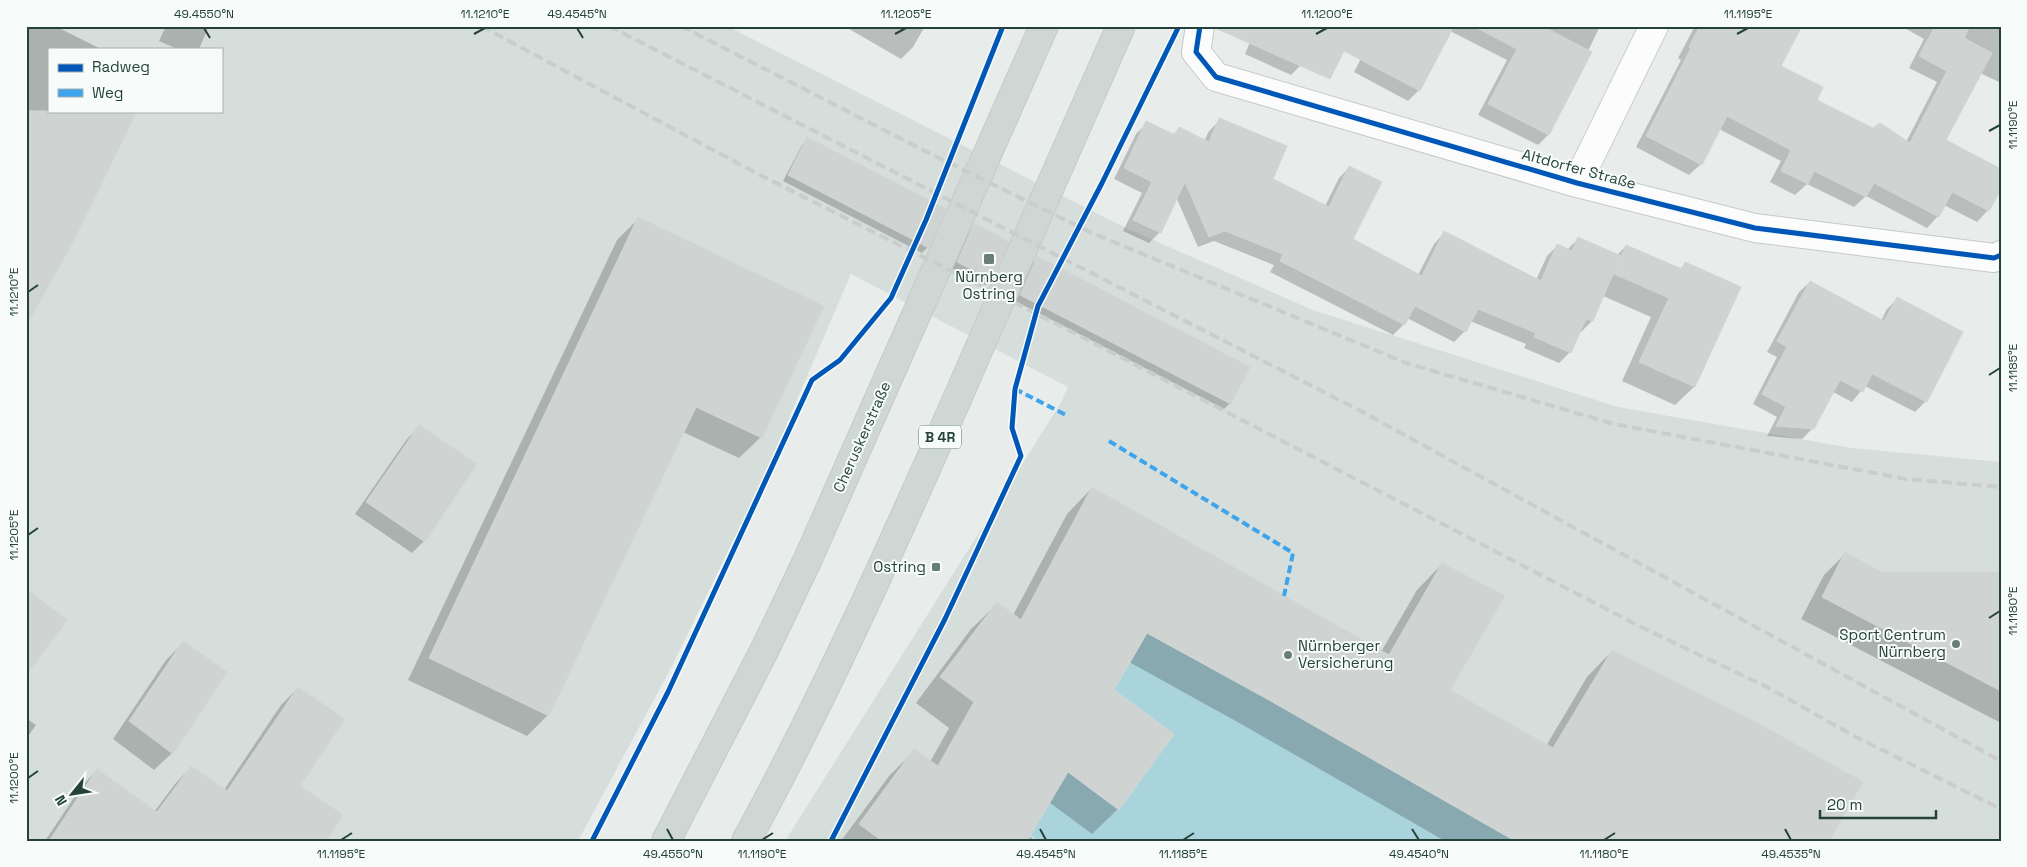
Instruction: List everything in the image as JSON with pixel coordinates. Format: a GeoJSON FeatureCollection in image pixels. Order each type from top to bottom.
{"type":"FeatureCollection","features":[{"type":"Feature","properties":{"kind":"main road","name":"Cheruskerstraße"},"geometry":{"type":"LineString","coordinates":[[666,841],[760,660],[804,567],[1044,26]]}},
{"type":"Feature","properties":{"kind":"main road","name":"B 4R"},"geometry":{"type":"LineString","coordinates":[[746,841],[816,705],[862,610],[1121,26]]}},
{"type":"Feature","properties":{"kind":"street","name":"Altdorfer Straße"},"geometry":{"type":"LineString","coordinates":[[1200,26],[1196,52],[1216,77],[1577,183],[1756,228],[1994,258],[2001,255]]}},
{"type":"Feature","properties":{"kind":"street"},"geometry":{"type":"LineString","coordinates":[[1577,183],[1654,26]]}},
{"type":"Feature","properties":{"kind":"shaded area"},"geometry":{"type":"Polygon","coordinates":[[[26,26],[727,26],[1126,228],[1313,310],[1618,407],[1852,448],[2001,462],[2001,841],[785,841],[1060,404],[1068,387],[851,274],[759,488],[672,666],[578,841],[26,841],[26,26]]]}},
{"type":"Feature","properties":{"kind":"water"},"geometry":{"type":"Polygon","coordinates":[[[1147,633],[1269,700],[1515,841],[1262,841],[1262,839],[1257,841],[1038,841],[1031,835],[1068,772],[1119,809],[1174,735],[1114,690],[1147,633]]]}},
{"type":"Feature","properties":{"kind":"building"},"geometry":{"type":"Polygon","coordinates":[[[1215,26],[1454,26],[1420,91],[1344,51],[1330,79],[1215,28],[1215,26]]]}},
{"type":"Feature","properties":{"kind":"building"},"geometry":{"type":"Polygon","coordinates":[[[1473,26],[1542,26],[1592,52],[1549,135],[1488,104],[1517,49],[1473,26]]]}},
{"type":"Feature","properties":{"kind":"building"},"geometry":{"type":"Polygon","coordinates":[[[1700,26],[1802,26],[1781,66],[1823,87],[1817,100],[1873,128],[1880,123],[1910,143],[1947,71],[1919,56],[1935,26],[1970,26],[1964,38],[1992,53],[1946,140],[2001,169],[2001,190],[1989,211],[1952,192],[1939,217],[1874,183],[1866,197],[1814,171],[1808,184],[1781,171],[1791,150],[1727,116],[1702,165],[1646,136],[1691,48],[1689,47],[1700,26]]]}},
{"type":"Feature","properties":{"kind":"building"},"geometry":{"type":"Polygon","coordinates":[[[26,111],[137,112],[73,242],[26,326],[26,111]]]}},
{"type":"Feature","properties":{"kind":"building"},"geometry":{"type":"Polygon","coordinates":[[[1219,118],[1287,146],[1273,179],[1329,207],[1349,166],[1382,182],[1353,239],[1422,276],[1444,231],[1541,281],[1557,244],[1572,251],[1578,237],[1621,256],[1593,321],[1586,319],[1571,353],[1534,337],[1536,333],[1478,309],[1466,332],[1415,306],[1405,325],[1280,261],[1283,254],[1225,231],[1209,237],[1185,182],[1161,233],[1133,220],[1152,182],[1124,168],[1146,121],[1175,135],[1179,127],[1209,142],[1219,118]]]}},
{"type":"Feature","properties":{"kind":"building"},"geometry":{"type":"Polygon","coordinates":[[[807,137],[946,209],[929,248],[788,175],[807,137]]]}},
{"type":"Feature","properties":{"kind":"building"},"geometry":{"type":"Polygon","coordinates":[[[638,217],[824,306],[762,438],[696,407],[549,716],[429,658],[638,217]]]}},
{"type":"Feature","properties":{"kind":"building"},"geometry":{"type":"Polygon","coordinates":[[[974,223],[1009,242],[992,280],[957,262],[974,223]]]}},
{"type":"Feature","properties":{"kind":"building"},"geometry":{"type":"Polygon","coordinates":[[[1626,245],[1682,269],[1685,262],[1741,287],[1695,387],[1639,362],[1669,298],[1614,274],[1626,245]]]}},
{"type":"Feature","properties":{"kind":"building"},"geometry":{"type":"Polygon","coordinates":[[[1037,256],[1250,367],[1231,404],[1020,295],[1037,256]]]}},
{"type":"Feature","properties":{"kind":"building"},"geometry":{"type":"Polygon","coordinates":[[[1810,281],[1884,321],[1897,297],[1963,332],[1927,402],[1872,374],[1863,392],[1840,380],[1814,429],[1776,426],[1786,407],[1762,394],[1787,347],[1777,341],[1810,281]]]}},
{"type":"Feature","properties":{"kind":"building"},"geometry":{"type":"Polygon","coordinates":[[[419,425],[477,464],[425,542],[366,502],[419,425]]]}},
{"type":"Feature","properties":{"kind":"building","name":"Nürnberger Versicherung"},"geometry":{"type":"Polygon","coordinates":[[[1092,487],[1389,655],[1442,563],[1505,596],[1450,690],[1553,748],[1612,650],[1752,720],[1863,782],[1829,841],[1515,841],[1269,700],[1147,633],[1114,690],[1174,734],[1119,810],[1068,772],[1027,841],[882,841],[859,824],[914,749],[938,766],[974,702],[940,677],[997,602],[1021,620],[1092,487]]]}},
{"type":"Feature","properties":{"kind":"building","name":"Sport Centrum Nürnberg"},"geometry":{"type":"Polygon","coordinates":[[[1845,552],[1881,572],[2001,572],[2001,691],[1822,597],[1845,552]]]}},
{"type":"Feature","properties":{"kind":"building"},"geometry":{"type":"Polygon","coordinates":[[[26,589],[67,620],[26,675],[26,589]]]}},
{"type":"Feature","properties":{"kind":"building"},"geometry":{"type":"Polygon","coordinates":[[[183,641],[227,672],[173,754],[129,721],[183,641]]]}},
{"type":"Feature","properties":{"kind":"building"},"geometry":{"type":"Polygon","coordinates":[[[298,687],[345,719],[300,786],[343,815],[326,841],[49,841],[97,769],[157,812],[191,766],[227,791],[298,687]]]}},
{"type":"Feature","properties":{"kind":"railway"},"geometry":{"type":"LineString","coordinates":[[481,26],[758,174],[1053,322],[1643,628],[1767,687],[1856,737],[2001,809]]}},
{"type":"Feature","properties":{"kind":"railway"},"geometry":{"type":"LineString","coordinates":[[609,26],[1357,409],[2001,761]]}},
{"type":"Feature","properties":{"kind":"railway"},"geometry":{"type":"LineString","coordinates":[[681,26],[923,150],[1092,233],[1406,363],[1614,424],[1906,479],[2001,487]]}},
{"type":"Feature","properties":{"kind":"marked path"},"geometry":{"type":"LineString","coordinates":[[1015,389],[1066,415]]}},
{"type":"Feature","properties":{"kind":"marked path"},"geometry":{"type":"LineString","coordinates":[[1109,441],[1293,553],[1284,596]]}},
{"type":"Feature","properties":{"kind":"cycle path"},"geometry":{"type":"LineString","coordinates":[[592,841],[668,692],[812,380],[840,360],[891,298],[926,220],[1003,26]]}},
{"type":"Feature","properties":{"kind":"cycle path"},"geometry":{"type":"LineString","coordinates":[[831,841],[945,619],[1021,456],[1012,428],[1015,389],[1038,306],[1102,183],[1179,26]]}},
{"type":"Feature","properties":{"kind":"cycle path"},"geometry":{"type":"LineString","coordinates":[[1200,26],[1196,52],[1216,77],[1577,183],[1755,228],[1994,258],[2001,255]]}},
{"type":"Feature","properties":{"kind":"place","name":"Nürnberg Ostring"},"geometry":{"type":"Point","coordinates":[989,259]}},
{"type":"Feature","properties":{"kind":"place","name":"Ostring"},"geometry":{"type":"Point","coordinates":[936,567]}},
{"type":"Feature","properties":{"kind":"place","name":"Sport Centrum Nürnberg"},"geometry":{"type":"Point","coordinates":[1956,644]}},
{"type":"Feature","properties":{"kind":"place","name":"Nürnberger Versicherung"},"geometry":{"type":"Point","coordinates":[1288,655]}}]}
